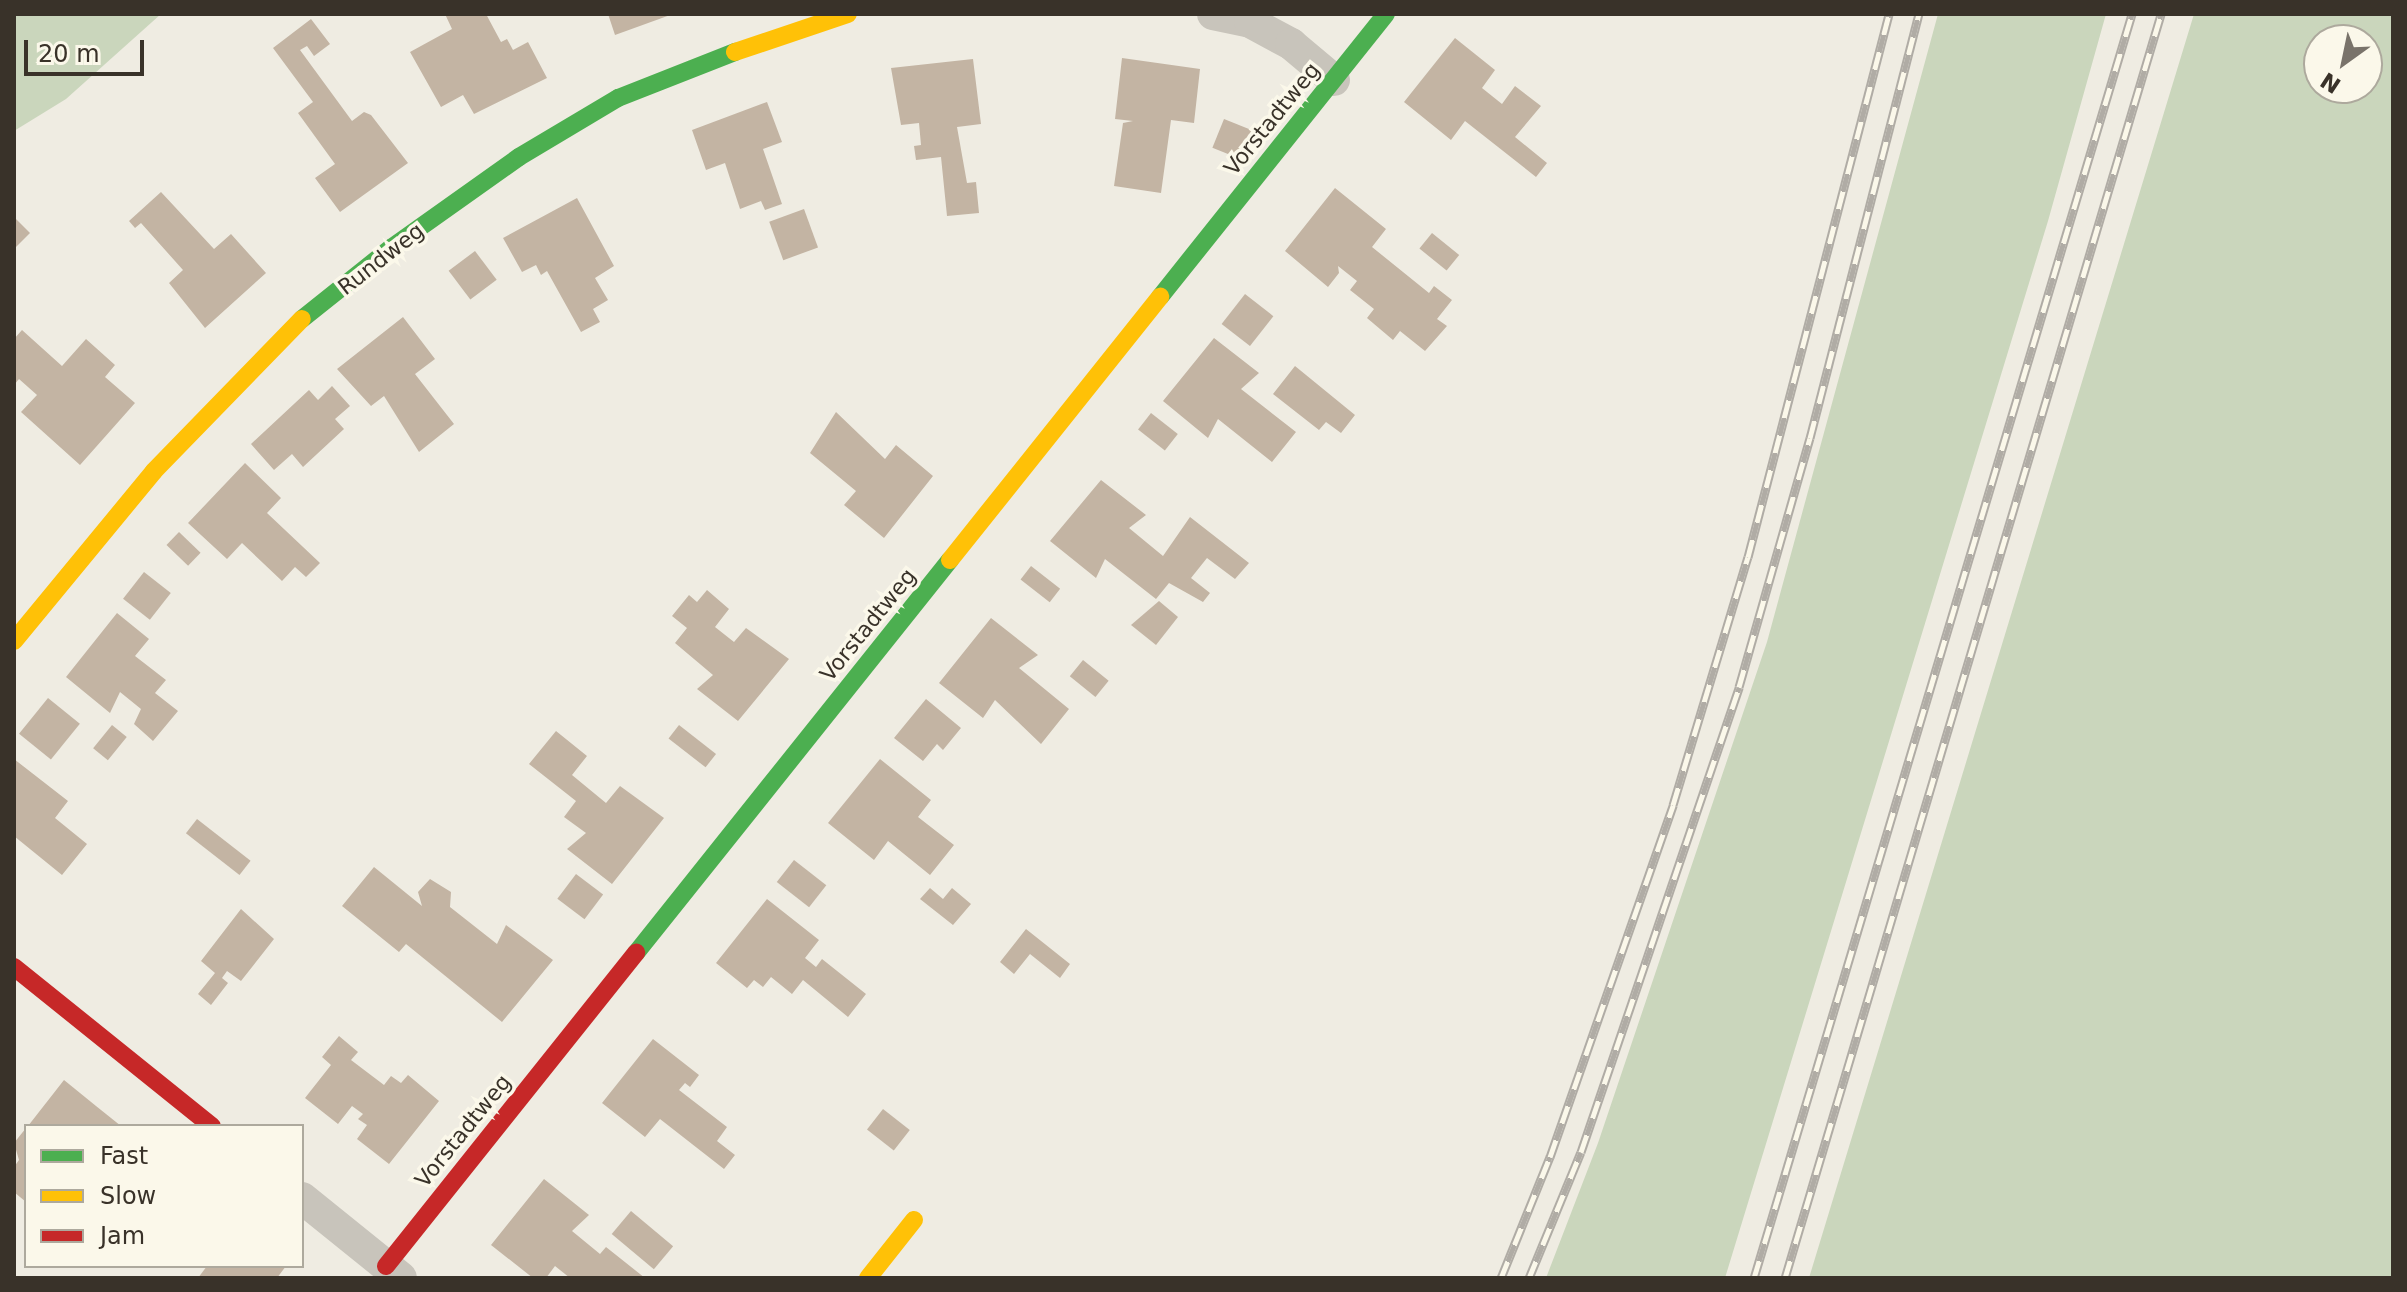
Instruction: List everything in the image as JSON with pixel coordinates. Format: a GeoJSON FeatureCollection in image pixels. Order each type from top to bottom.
{"type":"FeatureCollection","features":[{"type":"Feature","properties":{"kind":"street","name":"Rundweg"},"geometry":{"type":"LineString","coordinates":[[14,641],[154,471],[282,336],[391,248],[519,157],[618,98],[688,67],[848,14]]}},
{"type":"Feature","properties":{"kind":"street"},"geometry":{"type":"LineString","coordinates":[[1213,14],[1250,22],[1291,44],[1334,80]]}},
{"type":"Feature","properties":{"kind":"street","name":"Vorstadtweg"},"geometry":{"type":"LineString","coordinates":[[394,1272],[1386,14]]}},
{"type":"Feature","properties":{"kind":"street"},"geometry":{"type":"LineString","coordinates":[[14,967],[210,1124]]}},
{"type":"Feature","properties":{"kind":"street"},"geometry":{"type":"LineString","coordinates":[[304,1200],[394,1272]]}},
{"type":"Feature","properties":{"kind":"street"},"geometry":{"type":"LineString","coordinates":[[868,1278],[914,1220]]}},
{"type":"Feature","properties":{"kind":"green space"},"geometry":{"type":"Polygon","coordinates":[[[14,14],[161,14],[66,99],[14,131],[14,14]]]}},
{"type":"Feature","properties":{"kind":"green space"},"geometry":{"type":"Polygon","coordinates":[[[1938,14],[2106,14],[2048,221],[1725,1278],[1546,1278],[1598,1143],[1767,642],[1938,14]]]}},
{"type":"Feature","properties":{"kind":"green space"},"geometry":{"type":"Polygon","coordinates":[[[2194,14],[2393,14],[2393,1278],[1809,1278],[2194,14]]]}},
{"type":"Feature","properties":{"kind":"building"},"geometry":{"type":"Polygon","coordinates":[[[445,14],[486,14],[501,42],[507,39],[513,50],[528,42],[547,78],[474,114],[463,95],[441,107],[410,52],[452,29],[445,14]]]}},
{"type":"Feature","properties":{"kind":"building"},"geometry":{"type":"Polygon","coordinates":[[[608,14],[673,14],[615,35],[608,14]]]}},
{"type":"Feature","properties":{"kind":"building"},"geometry":{"type":"Polygon","coordinates":[[[311,19],[330,44],[314,56],[307,46],[300,50],[352,121],[364,112],[371,115],[408,163],[340,212],[315,178],[335,164],[298,113],[313,102],[273,48],[311,19]]]}},
{"type":"Feature","properties":{"kind":"building"},"geometry":{"type":"Polygon","coordinates":[[[1455,38],[1495,70],[1482,88],[1502,104],[1515,86],[1541,106],[1515,137],[1547,163],[1536,177],[1465,121],[1451,140],[1404,102],[1455,38]]]}},
{"type":"Feature","properties":{"kind":"building"},"geometry":{"type":"Polygon","coordinates":[[[1122,58],[1200,69],[1194,123],[1171,120],[1161,193],[1114,186],[1123,123],[1133,121],[1115,119],[1122,58]]]}},
{"type":"Feature","properties":{"kind":"building"},"geometry":{"type":"Polygon","coordinates":[[[973,59],[981,124],[957,127],[967,183],[976,182],[979,213],[947,216],[941,157],[916,160],[914,146],[921,145],[919,123],[901,125],[891,68],[973,59]]]}},
{"type":"Feature","properties":{"kind":"building"},"geometry":{"type":"Polygon","coordinates":[[[767,102],[782,142],[763,149],[782,204],[765,210],[761,201],[740,209],[725,163],[706,170],[692,130],[767,102]]]}},
{"type":"Feature","properties":{"kind":"building"},"geometry":{"type":"Polygon","coordinates":[[[1224,119],[1258,133],[1247,162],[1212,148],[1224,119]]]}},
{"type":"Feature","properties":{"kind":"building"},"geometry":{"type":"Polygon","coordinates":[[[1335,188],[1386,229],[1372,247],[1429,293],[1434,286],[1452,300],[1437,319],[1447,326],[1425,351],[1400,331],[1393,340],[1367,318],[1374,309],[1350,290],[1357,281],[1338,266],[1339,273],[1328,287],[1285,251],[1335,188]]]}},
{"type":"Feature","properties":{"kind":"building"},"geometry":{"type":"Polygon","coordinates":[[[161,192],[214,249],[231,234],[266,273],[205,328],[169,283],[183,270],[141,223],[135,228],[129,221],[161,192]]]}},
{"type":"Feature","properties":{"kind":"building"},"geometry":{"type":"Polygon","coordinates":[[[577,198],[614,266],[595,278],[608,300],[593,309],[600,322],[581,332],[547,271],[541,275],[536,265],[522,272],[503,238],[577,198]]]}},
{"type":"Feature","properties":{"kind":"building"},"geometry":{"type":"Polygon","coordinates":[[[804,209],[818,248],[783,260],[769,222],[804,209]]]}},
{"type":"Feature","properties":{"kind":"building"},"geometry":{"type":"Polygon","coordinates":[[[14,217],[30,233],[14,249],[14,217]]]}},
{"type":"Feature","properties":{"kind":"building"},"geometry":{"type":"Polygon","coordinates":[[[1432,233],[1459,255],[1447,271],[1419,249],[1432,233]]]}},
{"type":"Feature","properties":{"kind":"building"},"geometry":{"type":"Polygon","coordinates":[[[475,251],[497,280],[470,300],[449,271],[475,251]]]}},
{"type":"Feature","properties":{"kind":"building"},"geometry":{"type":"Polygon","coordinates":[[[1245,294],[1273,316],[1250,346],[1222,324],[1245,294]]]}},
{"type":"Feature","properties":{"kind":"building"},"geometry":{"type":"Polygon","coordinates":[[[403,317],[435,359],[415,374],[454,424],[419,452],[384,396],[371,406],[337,369],[403,317]]]}},
{"type":"Feature","properties":{"kind":"building"},"geometry":{"type":"Polygon","coordinates":[[[22,330],[62,366],[86,339],[115,365],[105,377],[135,403],[80,465],[21,412],[37,395],[19,379],[14,385],[14,339],[22,330]]]}},
{"type":"Feature","properties":{"kind":"building"},"geometry":{"type":"Polygon","coordinates":[[[1214,338],[1259,373],[1241,389],[1296,432],[1272,462],[1218,419],[1208,438],[1163,401],[1214,338]]]}},
{"type":"Feature","properties":{"kind":"building"},"geometry":{"type":"Polygon","coordinates":[[[1295,366],[1355,415],[1341,433],[1326,422],[1319,430],[1273,394],[1295,366]]]}},
{"type":"Feature","properties":{"kind":"building"},"geometry":{"type":"Polygon","coordinates":[[[332,386],[350,406],[335,419],[344,429],[303,467],[292,454],[274,470],[251,444],[309,390],[318,400],[332,386]]]}},
{"type":"Feature","properties":{"kind":"building"},"geometry":{"type":"Polygon","coordinates":[[[836,412],[885,459],[896,445],[933,476],[884,538],[844,505],[856,491],[810,453],[836,412]]]}},
{"type":"Feature","properties":{"kind":"building"},"geometry":{"type":"Polygon","coordinates":[[[1151,413],[1178,434],[1165,450],[1138,430],[1151,413]]]}},
{"type":"Feature","properties":{"kind":"building"},"geometry":{"type":"Polygon","coordinates":[[[245,463],[281,498],[267,513],[320,563],[306,577],[295,567],[282,581],[242,543],[227,559],[188,523],[245,463]]]}},
{"type":"Feature","properties":{"kind":"building"},"geometry":{"type":"Polygon","coordinates":[[[1101,480],[1146,515],[1129,528],[1163,556],[1190,517],[1249,563],[1235,579],[1207,558],[1191,578],[1210,593],[1203,602],[1169,583],[1156,599],[1105,559],[1096,578],[1050,541],[1101,480]]]}},
{"type":"Feature","properties":{"kind":"building"},"geometry":{"type":"Polygon","coordinates":[[[179,532],[201,553],[188,566],[166,545],[179,532]]]}},
{"type":"Feature","properties":{"kind":"building"},"geometry":{"type":"Polygon","coordinates":[[[1031,566],[1060,589],[1050,602],[1021,579],[1031,566]]]}},
{"type":"Feature","properties":{"kind":"building"},"geometry":{"type":"Polygon","coordinates":[[[144,572],[171,593],[150,620],[123,599],[144,572]]]}},
{"type":"Feature","properties":{"kind":"building"},"geometry":{"type":"Polygon","coordinates":[[[707,590],[729,609],[715,627],[734,642],[746,628],[789,659],[738,721],[697,689],[713,675],[675,643],[687,628],[672,616],[689,595],[697,602],[707,590]]]}},
{"type":"Feature","properties":{"kind":"building"},"geometry":{"type":"Polygon","coordinates":[[[1159,601],[1178,617],[1156,645],[1131,625],[1159,601]]]}},
{"type":"Feature","properties":{"kind":"building"},"geometry":{"type":"Polygon","coordinates":[[[117,613],[149,639],[135,656],[166,680],[155,693],[178,711],[153,741],[134,724],[141,709],[120,692],[110,713],[66,677],[117,613]]]}},
{"type":"Feature","properties":{"kind":"building"},"geometry":{"type":"Polygon","coordinates":[[[991,618],[1038,655],[1019,668],[1069,709],[1041,744],[995,700],[983,718],[939,683],[991,618]]]}},
{"type":"Feature","properties":{"kind":"building"},"geometry":{"type":"Polygon","coordinates":[[[1083,660],[1109,681],[1095,697],[1070,676],[1083,660]]]}},
{"type":"Feature","properties":{"kind":"building"},"geometry":{"type":"Polygon","coordinates":[[[48,698],[80,724],[51,760],[19,734],[48,698]]]}},
{"type":"Feature","properties":{"kind":"building"},"geometry":{"type":"Polygon","coordinates":[[[926,699],[961,728],[943,750],[937,744],[923,761],[894,738],[926,699]]]}},
{"type":"Feature","properties":{"kind":"building"},"geometry":{"type":"Polygon","coordinates":[[[112,725],[127,737],[108,760],[93,748],[112,725]]]}},
{"type":"Feature","properties":{"kind":"building"},"geometry":{"type":"Polygon","coordinates":[[[679,725],[716,754],[706,767],[669,738],[679,725]]]}},
{"type":"Feature","properties":{"kind":"building"},"geometry":{"type":"Polygon","coordinates":[[[556,731],[587,756],[572,775],[606,803],[620,786],[664,818],[612,884],[567,849],[586,833],[564,817],[576,801],[529,764],[556,731]]]}},
{"type":"Feature","properties":{"kind":"building"},"geometry":{"type":"Polygon","coordinates":[[[14,759],[68,801],[55,818],[87,844],[62,875],[14,836],[14,759]]]}},
{"type":"Feature","properties":{"kind":"building"},"geometry":{"type":"Polygon","coordinates":[[[880,759],[931,800],[918,817],[954,845],[930,875],[888,841],[874,860],[828,823],[880,759]]]}},
{"type":"Feature","properties":{"kind":"building"},"geometry":{"type":"Polygon","coordinates":[[[197,819],[251,861],[240,875],[186,833],[197,819]]]}},
{"type":"Feature","properties":{"kind":"building"},"geometry":{"type":"Polygon","coordinates":[[[794,860],[826,885],[809,907],[777,882],[794,860]]]}},
{"type":"Feature","properties":{"kind":"building"},"geometry":{"type":"Polygon","coordinates":[[[374,867],[422,906],[418,892],[430,879],[451,892],[450,907],[497,944],[506,925],[553,960],[502,1022],[406,944],[399,952],[342,906],[374,867]]]}},
{"type":"Feature","properties":{"kind":"building"},"geometry":{"type":"Polygon","coordinates":[[[576,874],[603,894],[584,919],[557,899],[576,874]]]}},
{"type":"Feature","properties":{"kind":"building"},"geometry":{"type":"Polygon","coordinates":[[[930,888],[943,899],[952,888],[971,904],[953,925],[920,899],[930,888]]]}},
{"type":"Feature","properties":{"kind":"building"},"geometry":{"type":"Polygon","coordinates":[[[767,899],[819,940],[805,958],[816,967],[822,959],[866,994],[848,1017],[803,980],[792,994],[771,977],[763,987],[754,980],[747,988],[716,963],[767,899]]]}},
{"type":"Feature","properties":{"kind":"building"},"geometry":{"type":"Polygon","coordinates":[[[241,909],[274,939],[241,981],[227,971],[222,978],[228,983],[211,1005],[198,994],[215,973],[201,961],[241,909]]]}},
{"type":"Feature","properties":{"kind":"building"},"geometry":{"type":"Polygon","coordinates":[[[1026,929],[1070,964],[1060,978],[1030,954],[1014,974],[1000,962],[1026,929]]]}},
{"type":"Feature","properties":{"kind":"building"},"geometry":{"type":"Polygon","coordinates":[[[339,1036],[358,1052],[351,1060],[384,1085],[391,1076],[401,1083],[408,1075],[439,1101],[389,1164],[357,1139],[367,1125],[358,1119],[363,1114],[352,1106],[338,1124],[305,1098],[331,1065],[322,1057],[339,1036]]]}},
{"type":"Feature","properties":{"kind":"building"},"geometry":{"type":"Polygon","coordinates":[[[653,1039],[699,1075],[690,1087],[685,1083],[679,1090],[727,1127],[717,1141],[735,1155],[724,1169],[660,1119],[645,1137],[602,1103],[653,1039]]]}},
{"type":"Feature","properties":{"kind":"building"},"geometry":{"type":"Polygon","coordinates":[[[64,1080],[118,1124],[30,1124],[64,1080]]]}},
{"type":"Feature","properties":{"kind":"building"},"geometry":{"type":"Polygon","coordinates":[[[883,1109],[910,1130],[894,1150],[867,1129],[883,1109]]]}},
{"type":"Feature","properties":{"kind":"building"},"geometry":{"type":"Polygon","coordinates":[[[24,1130],[24,1200],[14,1192],[14,1167],[19,1160],[14,1143],[24,1130]]]}},
{"type":"Feature","properties":{"kind":"building"},"geometry":{"type":"Polygon","coordinates":[[[544,1179],[589,1215],[572,1231],[600,1254],[606,1247],[645,1278],[570,1278],[555,1266],[546,1278],[533,1278],[491,1245],[544,1179]]]}},
{"type":"Feature","properties":{"kind":"building"},"geometry":{"type":"Polygon","coordinates":[[[631,1211],[673,1246],[654,1269],[612,1234],[631,1211]]]}},
{"type":"Feature","properties":{"kind":"building"},"geometry":{"type":"Polygon","coordinates":[[[206,1268],[284,1268],[277,1278],[198,1278],[206,1268]]]}},
{"type":"Feature","properties":{"kind":"railway"},"geometry":{"type":"LineString","coordinates":[[1501,1278],[1550,1157],[1673,805],[1748,557],[1889,14]]}},
{"type":"Feature","properties":{"kind":"railway"},"geometry":{"type":"LineString","coordinates":[[1529,1278],[1581,1152],[1739,687],[1810,438],[1919,14]]}},
{"type":"Feature","properties":{"kind":"railway"},"geometry":{"type":"LineString","coordinates":[[1754,1278],[2132,14]]}},
{"type":"Feature","properties":{"kind":"railway"},"geometry":{"type":"LineString","coordinates":[[1785,1278],[2161,14]]}},
{"type":"Feature","properties":{"kind":"traffic: fast"},"geometry":{"type":"LineString","coordinates":[[1160,297],[1386,14]]}},
{"type":"Feature","properties":{"kind":"traffic: fast"},"geometry":{"type":"LineString","coordinates":[[302,319],[391,248],[519,157],[618,98],[735,52]]}},
{"type":"Feature","properties":{"kind":"traffic: fast"},"geometry":{"type":"LineString","coordinates":[[636,953],[950,560]]}},
{"type":"Feature","properties":{"kind":"traffic: slow"},"geometry":{"type":"LineString","coordinates":[[735,52],[848,14]]}},
{"type":"Feature","properties":{"kind":"traffic: slow"},"geometry":{"type":"LineString","coordinates":[[950,560],[1160,297]]}},
{"type":"Feature","properties":{"kind":"traffic: slow"},"geometry":{"type":"LineString","coordinates":[[14,641],[154,471],[302,319]]}},
{"type":"Feature","properties":{"kind":"traffic: slow"},"geometry":{"type":"LineString","coordinates":[[868,1278],[914,1220]]}},
{"type":"Feature","properties":{"kind":"traffic: jam"},"geometry":{"type":"LineString","coordinates":[[386,1266],[636,953]]}},
{"type":"Feature","properties":{"kind":"traffic: jam"},"geometry":{"type":"LineString","coordinates":[[14,967],[210,1124]]}}]}
